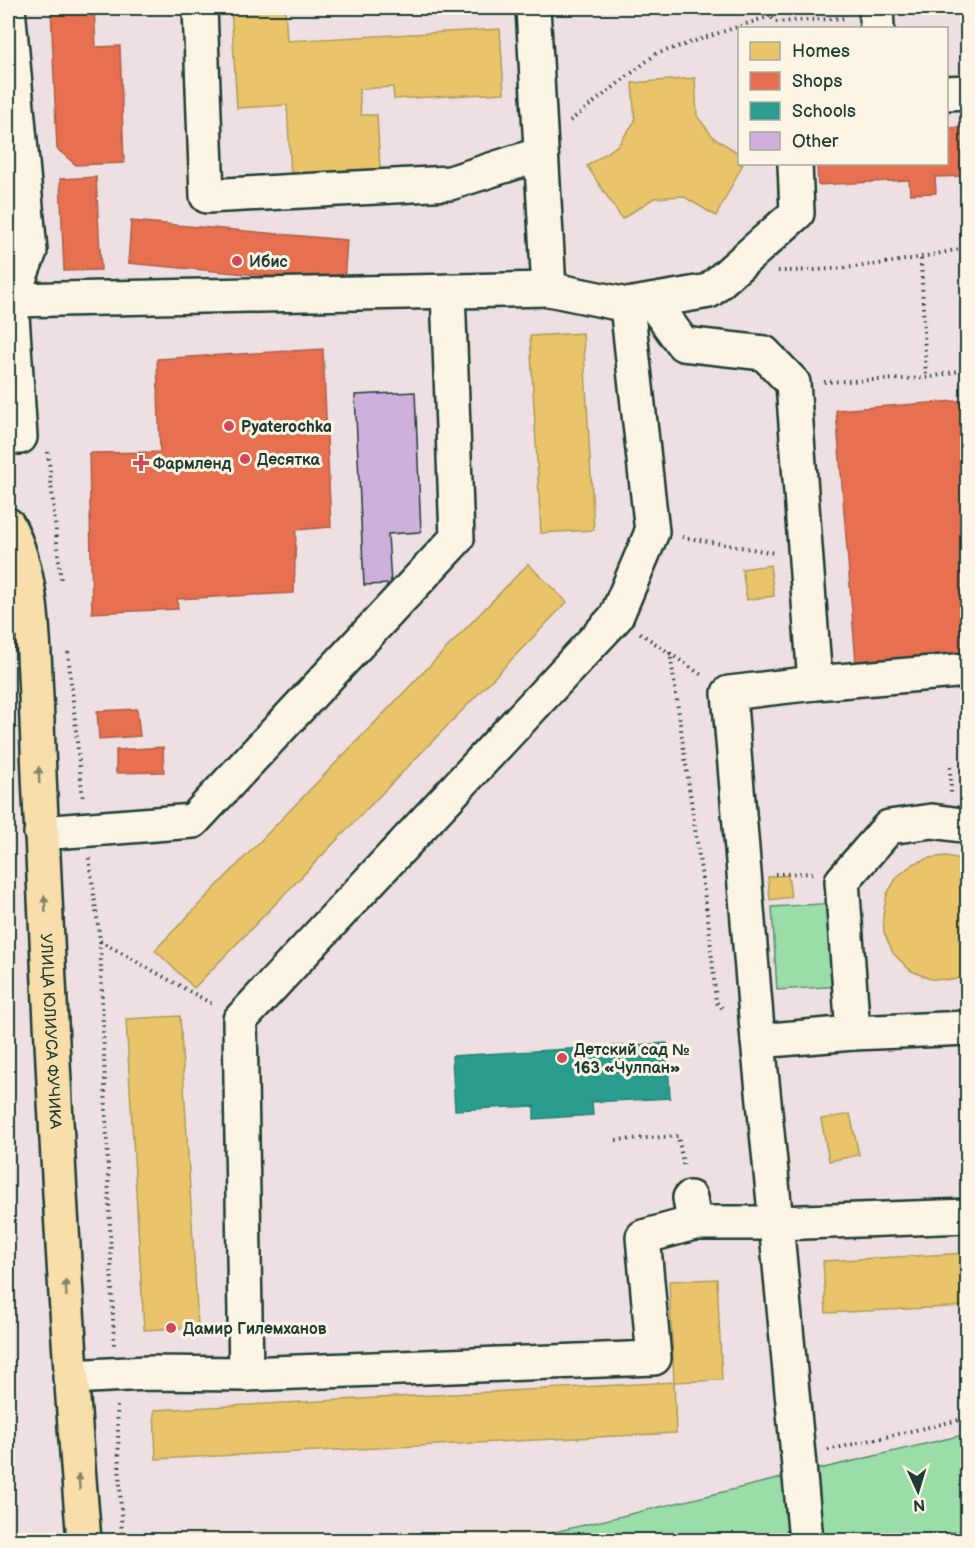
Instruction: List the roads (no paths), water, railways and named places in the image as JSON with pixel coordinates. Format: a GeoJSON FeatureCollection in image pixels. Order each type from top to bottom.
{"type":"FeatureCollection","features":[{"type":"Feature","properties":{"kind":"main road","name":"УЛИЦА ЮЛИУСА ФУЧИКА"},"geometry":{"type":"LineString","coordinates":[[8,525],[21,562],[28,593],[33,635],[70,1377],[84,1540]]}},
{"type":"Feature","properties":{"kind":"lane"},"geometry":{"type":"LineString","coordinates":[[8,8],[30,252],[10,300],[34,444]]}},
{"type":"Feature","properties":{"kind":"lane"},"geometry":{"type":"LineString","coordinates":[[200,8],[207,196],[450,183],[541,154]]}},
{"type":"Feature","properties":{"kind":"lane"},"geometry":{"type":"LineString","coordinates":[[533,8],[549,289]]}},
{"type":"Feature","properties":{"kind":"lane"},"geometry":{"type":"LineString","coordinates":[[948,93],[968,92]]}},
{"type":"Feature","properties":{"kind":"lane"},"geometry":{"type":"LineString","coordinates":[[10,300],[549,289],[639,303],[709,291],[797,213],[795,165]]}},
{"type":"Feature","properties":{"kind":"lane"},"geometry":{"type":"LineString","coordinates":[[42,833],[193,821],[457,538],[448,291]]}},
{"type":"Feature","properties":{"kind":"lane"},"geometry":{"type":"LineString","coordinates":[[639,303],[683,344],[764,353],[793,383],[815,683]]}},
{"type":"Feature","properties":{"kind":"lane"},"geometry":{"type":"LineString","coordinates":[[246,1374],[240,1020],[616,617],[652,532],[639,303]]}},
{"type":"Feature","properties":{"kind":"lane"},"geometry":{"type":"LineString","coordinates":[[806,1540],[758,1041],[729,693],[968,670]]}},
{"type":"Feature","properties":{"kind":"lane"},"geometry":{"type":"LineString","coordinates":[[853,1033],[842,881],[889,827],[932,821],[968,826]]}},
{"type":"Feature","properties":{"kind":"lane"},"geometry":{"type":"LineString","coordinates":[[758,1041],[853,1033],[968,1028]]}},
{"type":"Feature","properties":{"kind":"lane"},"geometry":{"type":"LineString","coordinates":[[70,1377],[148,1373],[246,1374],[654,1358],[643,1237],[692,1211],[776,1222],[968,1216]]}},
{"type":"Feature","properties":{"kind":"place","name":"Ибис"},"geometry":{"type":"Point","coordinates":[237,261]}},
{"type":"Feature","properties":{"kind":"place","name":"Pyaterochka"},"geometry":{"type":"Point","coordinates":[229,426]}},
{"type":"Feature","properties":{"kind":"place","name":"Десятка"},"geometry":{"type":"Point","coordinates":[245,459]}},
{"type":"Feature","properties":{"kind":"place","name":"Фармленд"},"geometry":{"type":"Point","coordinates":[141,463]}},
{"type":"Feature","properties":{"kind":"place","name":"Детский сад № 163 «Чулпан»"},"geometry":{"type":"Point","coordinates":[562,1058]}},
{"type":"Feature","properties":{"kind":"place","name":"Дамир Гилемханов"},"geometry":{"type":"Point","coordinates":[171,1328]}}]}
